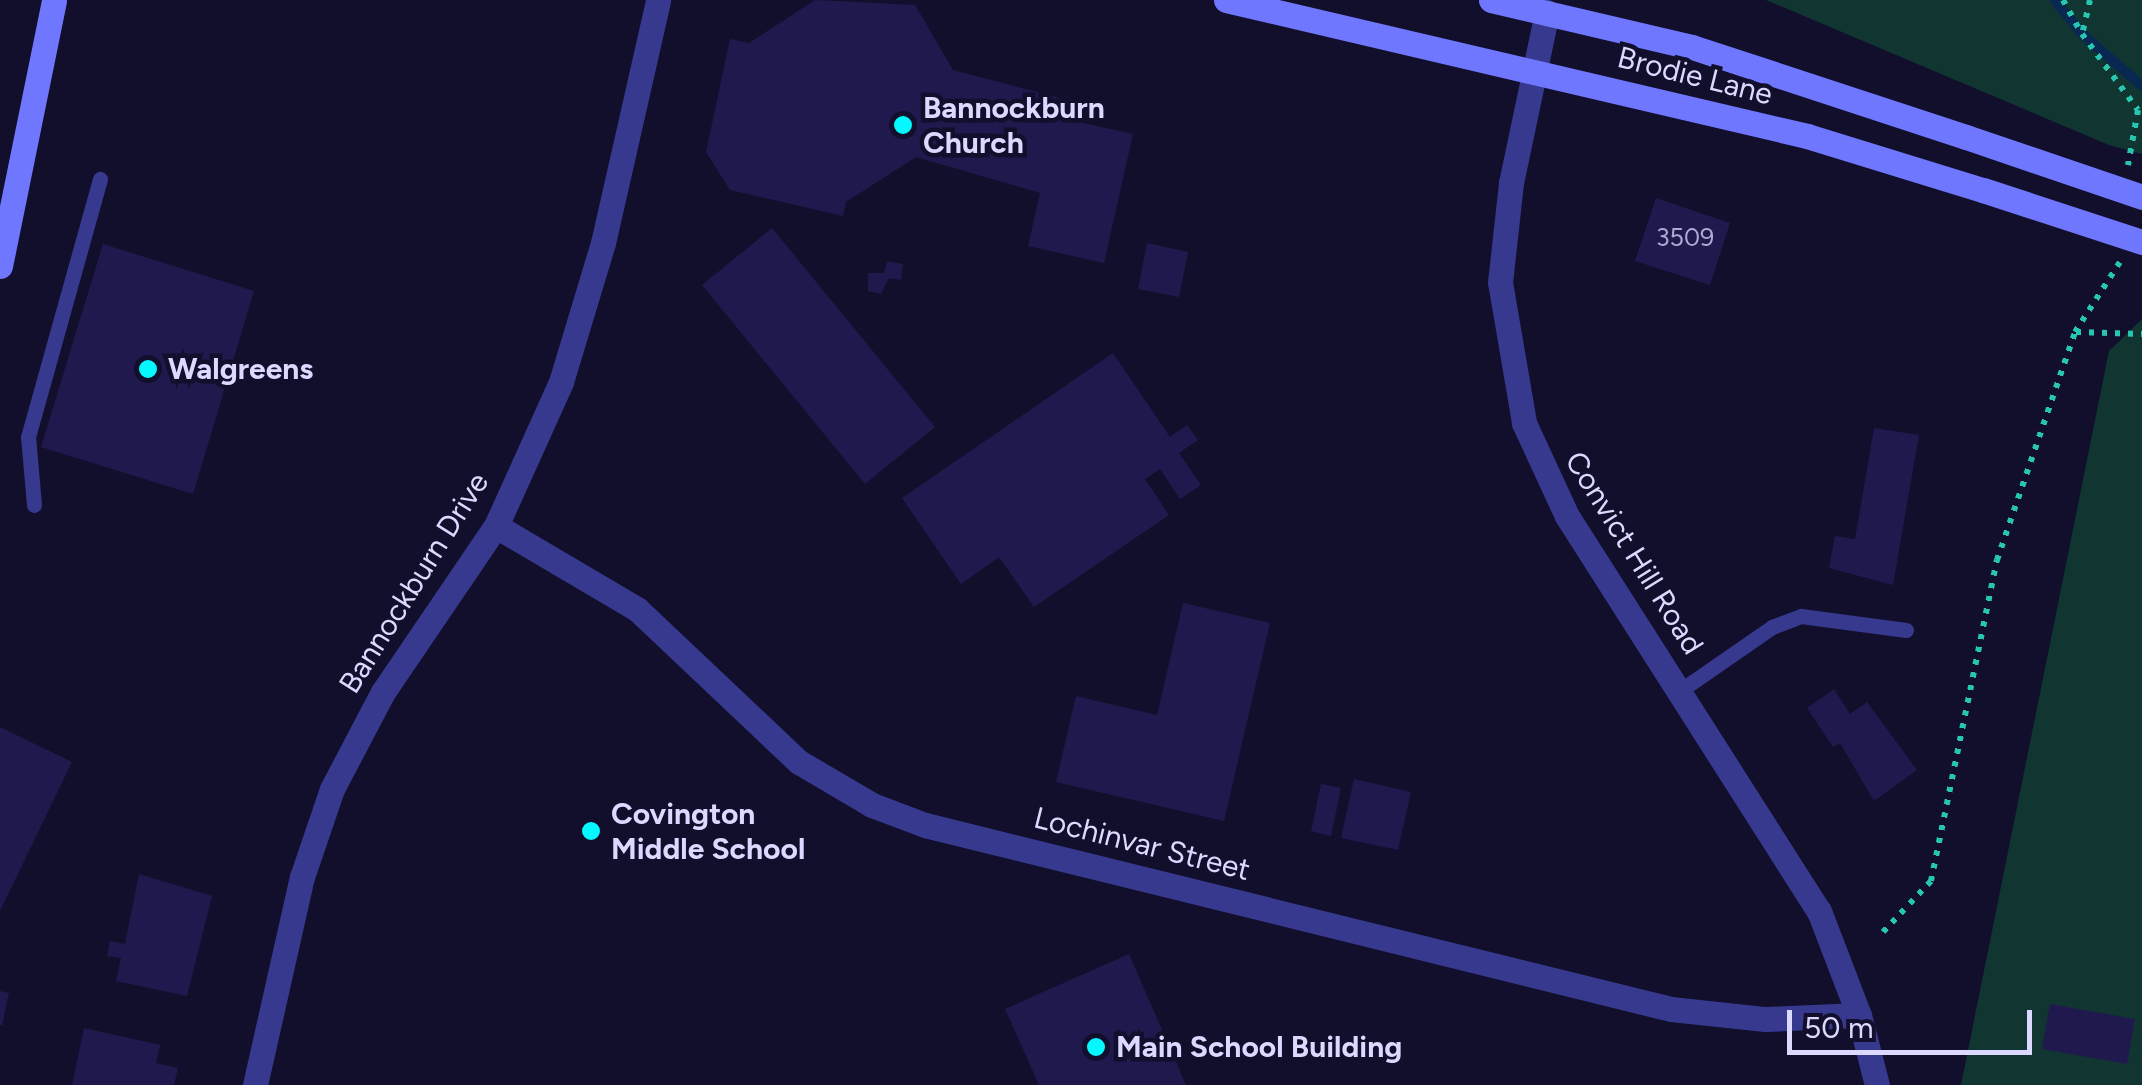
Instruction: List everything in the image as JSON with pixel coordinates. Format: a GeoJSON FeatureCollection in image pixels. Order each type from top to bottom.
{"type":"FeatureCollection","features":[{"type":"Feature","properties":{"kind":"main road"},"geometry":{"type":"LineString","coordinates":[[0,266],[54,0]]}},
{"type":"Feature","properties":{"kind":"main road","name":"Brodie Lane"},"geometry":{"type":"LineString","coordinates":[[1226,0],[1536,69],[1807,136],[2142,242]]}},
{"type":"Feature","properties":{"kind":"main road","name":"Brodie Lane"},"geometry":{"type":"LineString","coordinates":[[1491,0],[1692,46],[2142,197]]}},
{"type":"Feature","properties":{"kind":"street","name":"Bannockburn Drive"},"geometry":{"type":"LineString","coordinates":[[255,1085],[302,878],[339,773],[384,692],[496,526],[583,316],[658,0]]}},
{"type":"Feature","properties":{"kind":"street","name":"Convict Hill Road"},"geometry":{"type":"LineString","coordinates":[[1547,12],[1503,237],[1500,282],[1510,370],[1544,474],[1819,911],[1860,1014],[1877,1085]]}},
{"type":"Feature","properties":{"kind":"street","name":"Lochinvar Street"},"geometry":{"type":"LineString","coordinates":[[496,526],[637,609],[799,762],[872,805],[925,826],[1671,1009],[1765,1019],[1860,1014]]}},
{"type":"Feature","properties":{"kind":"lane"},"geometry":{"type":"LineString","coordinates":[[34,505],[28,437],[100,179]]}},
{"type":"Feature","properties":{"kind":"lane"},"geometry":{"type":"LineString","coordinates":[[1680,690],[1772,627],[1801,616],[1906,630]]}},
{"type":"Feature","properties":{"kind":"path"},"geometry":{"type":"LineString","coordinates":[[2064,0],[2082,34]]}},
{"type":"Feature","properties":{"kind":"path"},"geometry":{"type":"LineString","coordinates":[[1883,932],[1931,881],[1997,560],[2075,332],[2142,334]]}},
{"type":"Feature","properties":{"kind":"green space"},"geometry":{"type":"Polygon","coordinates":[[[1766,0],[2142,0],[2142,154],[2109,145],[1766,0]]]}},
{"type":"Feature","properties":{"kind":"green space"},"geometry":{"type":"Polygon","coordinates":[[[2142,319],[2142,1085],[1961,1085],[2109,351],[2142,319]]]}},
{"type":"Feature","properties":{"kind":"building","name":"Bannockburn Church"},"geometry":{"type":"Polygon","coordinates":[[[815,0],[915,5],[953,70],[1060,98],[1056,117],[1133,134],[1104,263],[1028,246],[1040,193],[916,157],[846,202],[843,216],[730,190],[706,152],[730,39],[749,43],[815,0]]]}},
{"type":"Feature","properties":{"kind":"building"},"geometry":{"type":"Polygon","coordinates":[[[1656,198],[1730,223],[1710,285],[1635,261],[1656,198]]]}},
{"type":"Feature","properties":{"kind":"building"},"geometry":{"type":"Polygon","coordinates":[[[772,228],[935,427],[865,484],[702,285],[772,228]]]}},
{"type":"Feature","properties":{"kind":"building"},"geometry":{"type":"Polygon","coordinates":[[[1147,243],[1188,252],[1179,297],[1138,289],[1147,243]]]}},
{"type":"Feature","properties":{"kind":"building","name":"Walgreens"},"geometry":{"type":"Polygon","coordinates":[[[103,244],[254,291],[193,494],[41,447],[103,244]]]}},
{"type":"Feature","properties":{"kind":"building"},"geometry":{"type":"Polygon","coordinates":[[[887,261],[903,264],[901,280],[889,278],[881,294],[868,291],[868,273],[884,273],[887,261]]]}},
{"type":"Feature","properties":{"kind":"building"},"geometry":{"type":"Polygon","coordinates":[[[1113,353],[1170,437],[1187,425],[1198,440],[1179,453],[1201,485],[1180,499],[1160,469],[1145,479],[1169,515],[1034,607],[999,557],[961,584],[902,498],[1113,353]]]}},
{"type":"Feature","properties":{"kind":"building"},"geometry":{"type":"Polygon","coordinates":[[[1874,428],[1919,435],[1893,585],[1829,568],[1835,536],[1855,539],[1874,428]]]}},
{"type":"Feature","properties":{"kind":"building"},"geometry":{"type":"Polygon","coordinates":[[[1183,603],[1270,623],[1224,821],[1056,782],[1076,696],[1157,715],[1183,603]]]}},
{"type":"Feature","properties":{"kind":"building"},"geometry":{"type":"Polygon","coordinates":[[[1834,689],[1850,714],[1867,702],[1917,770],[1874,801],[1840,743],[1833,747],[1807,708],[1834,689]]]}},
{"type":"Feature","properties":{"kind":"building"},"geometry":{"type":"Polygon","coordinates":[[[0,727],[72,762],[0,911],[0,727]]]}},
{"type":"Feature","properties":{"kind":"building"},"geometry":{"type":"Polygon","coordinates":[[[1354,779],[1411,792],[1398,850],[1341,838],[1354,779]]]}},
{"type":"Feature","properties":{"kind":"building"},"geometry":{"type":"Polygon","coordinates":[[[1321,784],[1341,788],[1331,836],[1311,831],[1321,784]]]}},
{"type":"Feature","properties":{"kind":"building"},"geometry":{"type":"Polygon","coordinates":[[[139,874],[212,896],[187,996],[116,981],[121,958],[107,956],[110,941],[125,944],[139,874]]]}},
{"type":"Feature","properties":{"kind":"building","name":"Main School Building"},"geometry":{"type":"Polygon","coordinates":[[[1129,954],[1186,1085],[1039,1085],[1005,1009],[1129,954]]]}},
{"type":"Feature","properties":{"kind":"building"},"geometry":{"type":"Polygon","coordinates":[[[0,991],[9,993],[2,1025],[0,1025],[0,991]]]}},
{"type":"Feature","properties":{"kind":"building"},"geometry":{"type":"Polygon","coordinates":[[[2050,1004],[2135,1019],[2127,1064],[2042,1049],[2050,1004]]]}},
{"type":"Feature","properties":{"kind":"building"},"geometry":{"type":"Polygon","coordinates":[[[84,1028],[160,1045],[156,1063],[178,1068],[174,1085],[72,1085],[84,1028]]]}},
{"type":"Feature","properties":{"kind":"waterway"},"geometry":{"type":"LineString","coordinates":[[2055,0],[2082,34],[2142,86]]}},
{"type":"Feature","properties":{"kind":"place","name":"Bannockburn Church"},"geometry":{"type":"Point","coordinates":[903,125]}},
{"type":"Feature","properties":{"kind":"place","name":"Walgreens"},"geometry":{"type":"Point","coordinates":[148,369]}},
{"type":"Feature","properties":{"kind":"place","name":"Covington Middle School"},"geometry":{"type":"Point","coordinates":[591,831]}},
{"type":"Feature","properties":{"kind":"place","name":"Main School Building"},"geometry":{"type":"Point","coordinates":[1096,1047]}}]}
